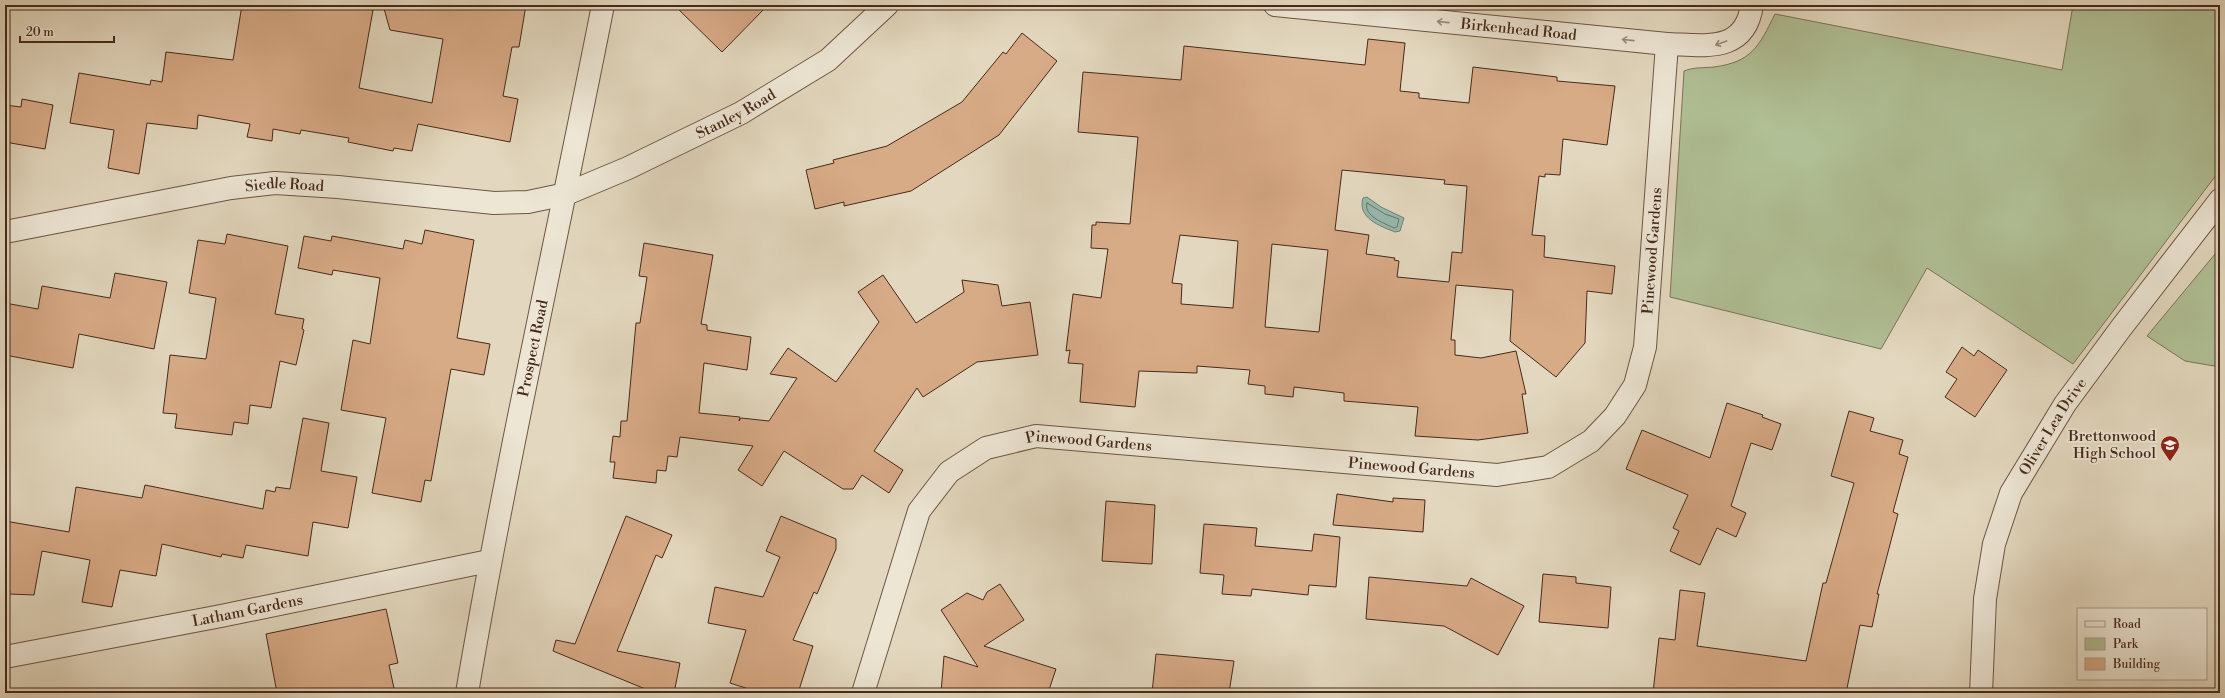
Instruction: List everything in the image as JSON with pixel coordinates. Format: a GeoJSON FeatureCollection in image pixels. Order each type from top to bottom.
{"type":"FeatureCollection","features":[{"type":"Feature","properties":{"kind":"street","name":"Prospect Road"},"geometry":{"type":"LineString","coordinates":[[467,693],[489,561],[566,194],[603,5]]}},
{"type":"Feature","properties":{"kind":"street","name":"Stanley Road"},"geometry":{"type":"LineString","coordinates":[[566,194],[628,168],[741,112],[828,60],[887,5]]}},
{"type":"Feature","properties":{"kind":"street","name":"Birkenhead Road"},"geometry":{"type":"LineString","coordinates":[[1275,5],[1667,44]]}},
{"type":"Feature","properties":{"kind":"street"},"geometry":{"type":"LineString","coordinates":[[1667,44],[1715,46],[1737,38],[1750,17],[1752,5]]}},
{"type":"Feature","properties":{"kind":"street","name":"Pinewood Gardens"},"geometry":{"type":"LineString","coordinates":[[862,693],[919,511],[949,472],[986,448],[1036,436],[1497,475],[1548,467],[1591,441],[1616,416],[1635,385],[1644,347],[1667,44]]}},
{"type":"Feature","properties":{"kind":"street","name":"Siedle Road"},"geometry":{"type":"LineString","coordinates":[[5,232],[231,188],[275,183],[338,187],[494,203],[528,202],[566,194]]}},
{"type":"Feature","properties":{"kind":"street","name":"Oliver Lea Drive"},"geometry":{"type":"LineString","coordinates":[[1981,693],[1985,599],[1994,544],[2011,493],[2065,404],[2121,328],[2220,200]]}},
{"type":"Feature","properties":{"kind":"street","name":"Latham Gardens"},"geometry":{"type":"LineString","coordinates":[[5,657],[221,616],[489,561]]}},
{"type":"Feature","properties":{"kind":"green space"},"geometry":{"type":"Polygon","coordinates":[[[2073,5],[2220,5],[2220,170],[2073,364],[1927,268],[1881,349],[1670,297],[1684,71],[1695,68],[1727,65],[1746,56],[1759,44],[1775,14],[2062,70],[2073,5]]]}},
{"type":"Feature","properties":{"kind":"green space"},"geometry":{"type":"Polygon","coordinates":[[[2220,248],[2220,367],[2185,361],[2147,336],[2220,248]]]}},
{"type":"Feature","properties":{"kind":"water"},"geometry":{"type":"Polygon","coordinates":[[[1367,197],[1381,207],[1404,218],[1400,231],[1395,232],[1383,227],[1367,216],[1363,211],[1362,205],[1363,198],[1367,197]]]}},
{"type":"Feature","properties":{"kind":"building"},"geometry":{"type":"Polygon","coordinates":[[[242,5],[344,5],[373,10],[359,88],[432,103],[443,39],[390,30],[383,5],[526,5],[519,47],[512,47],[503,96],[518,99],[510,142],[418,124],[412,151],[394,148],[393,151],[348,142],[349,138],[301,130],[300,134],[273,129],[272,141],[247,137],[250,124],[198,115],[197,129],[147,123],[139,174],[108,168],[114,130],[70,123],[79,73],[150,85],[151,80],[162,82],[166,52],[233,60],[242,5]]]}},
{"type":"Feature","properties":{"kind":"building"},"geometry":{"type":"Polygon","coordinates":[[[674,5],[768,5],[722,52],[674,5]]]}},
{"type":"Feature","properties":{"kind":"building"},"geometry":{"type":"Polygon","coordinates":[[[1022,33],[1057,61],[999,135],[911,191],[844,206],[844,202],[815,209],[806,170],[834,163],[833,160],[887,146],[962,102],[1003,52],[1006,54],[1022,33]]]}},
{"type":"Feature","properties":{"kind":"building"},"geometry":{"type":"Polygon","coordinates":[[[1368,39],[1405,43],[1400,91],[1419,93],[1419,98],[1469,103],[1473,67],[1557,77],[1557,81],[1615,86],[1607,145],[1563,139],[1560,175],[1545,174],[1545,177],[1539,176],[1532,235],[1545,236],[1544,257],[1615,266],[1612,294],[1587,291],[1585,343],[1556,377],[1510,341],[1513,290],[1456,285],[1451,340],[1455,340],[1455,355],[1481,358],[1516,351],[1526,394],[1522,394],[1528,433],[1478,440],[1415,436],[1418,407],[1344,401],[1344,393],[1294,387],[1293,397],[1265,394],[1265,386],[1248,384],[1250,370],[1197,366],[1197,373],[1139,371],[1135,407],[1080,402],[1083,364],[1068,363],[1070,350],[1066,351],[1073,294],[1101,298],[1108,249],[1091,248],[1092,225],[1096,225],[1096,222],[1130,224],[1138,137],[1078,132],[1083,72],[1181,80],[1184,46],[1365,65],[1368,39]],[[1342,170],[1335,230],[1369,235],[1366,254],[1395,258],[1394,260],[1399,261],[1397,277],[1449,282],[1452,252],[1462,253],[1467,186],[1444,184],[1445,180],[1342,170]],[[1180,235],[1172,283],[1182,284],[1181,304],[1233,308],[1238,241],[1180,235]],[[1272,244],[1265,327],[1319,332],[1328,250],[1272,244]]]}},
{"type":"Feature","properties":{"kind":"building"},"geometry":{"type":"Polygon","coordinates":[[[22,99],[53,105],[45,149],[5,142],[5,105],[21,107],[22,99]]]}},
{"type":"Feature","properties":{"kind":"building"},"geometry":{"type":"Polygon","coordinates":[[[425,230],[474,240],[457,338],[490,344],[484,375],[451,369],[431,481],[425,480],[421,502],[372,493],[386,418],[341,410],[353,340],[370,344],[380,278],[333,270],[332,275],[298,268],[304,236],[331,241],[332,236],[403,249],[405,240],[422,244],[425,230]]]}},
{"type":"Feature","properties":{"kind":"building"},"geometry":{"type":"Polygon","coordinates":[[[227,234],[288,246],[275,314],[304,319],[302,329],[304,330],[296,365],[280,361],[271,408],[250,405],[248,424],[234,422],[232,435],[175,428],[177,414],[163,413],[170,355],[206,359],[216,298],[189,293],[198,240],[225,244],[227,234]]]}},
{"type":"Feature","properties":{"kind":"building"},"geometry":{"type":"Polygon","coordinates":[[[644,243],[713,255],[701,324],[707,325],[707,330],[751,337],[747,370],[704,363],[699,413],[740,417],[739,421],[741,418],[769,421],[797,378],[770,374],[788,348],[836,382],[879,322],[858,292],[883,275],[916,323],[964,292],[962,280],[998,285],[1002,306],[1030,302],[1038,355],[977,362],[923,397],[917,388],[874,451],[903,470],[889,493],[862,475],[853,489],[843,489],[784,451],[762,486],[738,470],[753,446],[680,437],[677,457],[668,456],[666,471],[657,470],[656,483],[613,478],[615,462],[610,462],[613,436],[620,437],[621,421],[627,421],[636,323],[640,323],[647,277],[639,276],[644,243]]]}},
{"type":"Feature","properties":{"kind":"building"},"geometry":{"type":"Polygon","coordinates":[[[115,273],[167,282],[154,349],[79,334],[73,368],[5,355],[5,303],[38,309],[42,286],[110,298],[115,273]]]}},
{"type":"Feature","properties":{"kind":"building"},"geometry":{"type":"Polygon","coordinates":[[[1962,347],[1974,356],[1978,350],[2007,370],[1975,417],[1945,397],[1957,379],[1946,372],[1962,347]]]}},
{"type":"Feature","properties":{"kind":"building"},"geometry":{"type":"Polygon","coordinates":[[[1727,403],[1763,415],[1762,417],[1781,424],[1772,450],[1751,443],[1731,506],[1746,513],[1736,537],[1717,528],[1700,565],[1670,551],[1679,531],[1673,528],[1688,495],[1626,469],[1642,430],[1710,458],[1727,403]]]}},
{"type":"Feature","properties":{"kind":"building"},"geometry":{"type":"Polygon","coordinates":[[[1849,411],[1874,418],[1870,431],[1903,440],[1899,454],[1908,457],[1893,512],[1898,514],[1877,594],[1879,594],[1872,627],[1860,625],[1846,693],[1653,693],[1659,638],[1675,640],[1680,590],[1705,593],[1697,646],[1806,661],[1823,583],[1826,583],[1854,483],[1831,476],[1849,411]]]}},
{"type":"Feature","properties":{"kind":"building"},"geometry":{"type":"Polygon","coordinates":[[[303,418],[329,423],[321,471],[357,477],[348,528],[313,522],[308,556],[246,545],[243,558],[222,554],[221,557],[162,544],[156,576],[120,570],[112,607],[82,602],[90,560],[42,551],[34,595],[9,594],[10,591],[5,590],[5,521],[69,532],[76,487],[142,498],[145,485],[263,509],[266,490],[275,492],[276,487],[290,489],[303,418]]]}},
{"type":"Feature","properties":{"kind":"building"},"geometry":{"type":"Polygon","coordinates":[[[1337,494],[1393,502],[1393,498],[1425,500],[1423,532],[1333,525],[1337,494]]]}},
{"type":"Feature","properties":{"kind":"building"},"geometry":{"type":"Polygon","coordinates":[[[1106,501],[1155,505],[1152,564],[1102,561],[1106,501]]]}},
{"type":"Feature","properties":{"kind":"building"},"geometry":{"type":"Polygon","coordinates":[[[626,516],[672,535],[662,558],[656,555],[617,651],[680,663],[674,693],[655,693],[553,651],[556,640],[575,644],[626,516]]]}},
{"type":"Feature","properties":{"kind":"building"},"geometry":{"type":"Polygon","coordinates":[[[781,516],[836,539],[836,549],[817,594],[814,592],[793,640],[813,646],[798,693],[761,693],[730,683],[746,630],[708,623],[715,587],[763,597],[780,557],[766,551],[781,516]]]}},
{"type":"Feature","properties":{"kind":"building"},"geometry":{"type":"Polygon","coordinates":[[[1204,524],[1257,528],[1255,546],[1312,551],[1314,534],[1340,537],[1336,587],[1309,585],[1308,595],[1252,589],[1251,596],[1222,594],[1224,575],[1200,573],[1204,524]]]}},
{"type":"Feature","properties":{"kind":"building"},"geometry":{"type":"Polygon","coordinates":[[[1543,574],[1576,577],[1576,583],[1611,587],[1608,628],[1539,622],[1543,574]]]}},
{"type":"Feature","properties":{"kind":"building"},"geometry":{"type":"Polygon","coordinates":[[[1369,577],[1467,586],[1471,578],[1524,606],[1498,655],[1444,626],[1366,619],[1369,577]]]}},
{"type":"Feature","properties":{"kind":"building"},"geometry":{"type":"Polygon","coordinates":[[[1000,584],[1024,620],[984,646],[1056,669],[1048,693],[941,693],[944,656],[978,667],[941,610],[967,593],[983,600],[987,592],[1000,584]]]}},
{"type":"Feature","properties":{"kind":"building"},"geometry":{"type":"Polygon","coordinates":[[[386,609],[398,663],[389,665],[395,693],[277,693],[266,634],[386,609]]]}},
{"type":"Feature","properties":{"kind":"building"},"geometry":{"type":"Polygon","coordinates":[[[1156,654],[1234,661],[1229,693],[1152,693],[1156,654]]]}},
{"type":"Feature","properties":{"kind":"place","name":"Brettonwood High School"},"geometry":{"type":"Point","coordinates":[2170,462]}}]}
